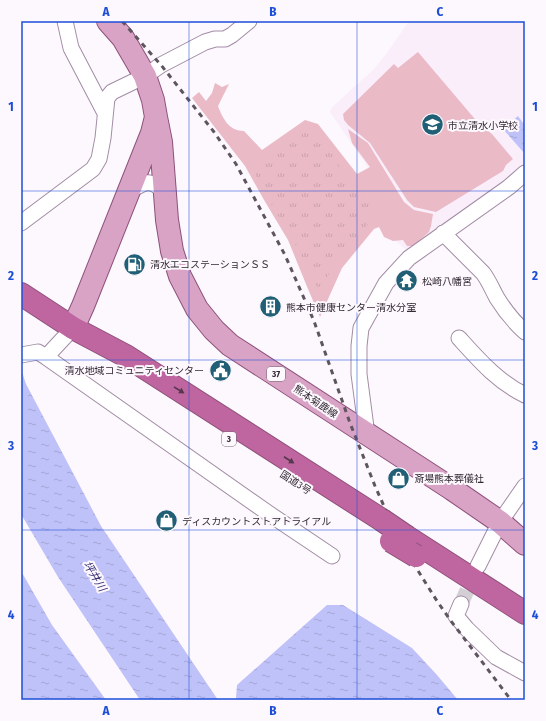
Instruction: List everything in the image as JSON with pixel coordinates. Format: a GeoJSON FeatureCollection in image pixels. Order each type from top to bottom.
{"type":"FeatureCollection","features":[{"type":"Feature","properties":{"kind":"highway","name":"国道3号"},"geometry":{"type":"LineString","coordinates":[[21,294],[73,328],[126,356],[382,520],[405,545],[525,628]]}},
{"type":"Feature","properties":{"kind":"highway","name":"国道3号"},"geometry":{"type":"LineString","coordinates":[[73,328],[117,365],[313,494],[525,613]]}},
{"type":"Feature","properties":{"kind":"main road","name":"熊本菊鹿線"},"geometry":{"type":"LineString","coordinates":[[108,21],[122,38],[145,76],[153,100],[162,142],[167,220],[172,251],[180,276],[197,309],[214,330],[230,345],[452,489],[500,522],[525,544]]}},
{"type":"Feature","properties":{"kind":"main road","name":"熊本菊鹿線"},"geometry":{"type":"LineString","coordinates":[[73,328],[152,133],[156,117]]}},
{"type":"Feature","properties":{"kind":"street"},"geometry":{"type":"LineString","coordinates":[[65,21],[71,48],[106,113]]}},
{"type":"Feature","properties":{"kind":"street"},"geometry":{"type":"LineString","coordinates":[[21,223],[93,169],[99,159],[103,138],[107,98],[112,92],[145,76],[161,65],[205,42],[215,39],[225,39],[249,21]]}},
{"type":"Feature","properties":{"kind":"street"},"geometry":{"type":"LineString","coordinates":[[367,435],[359,374],[358,346],[361,328],[386,283],[409,258],[509,187],[525,173]]}},
{"type":"Feature","properties":{"kind":"street"},"geometry":{"type":"LineString","coordinates":[[128,192],[148,182],[159,186],[165,193]]}},
{"type":"Feature","properties":{"kind":"street"},"geometry":{"type":"LineString","coordinates":[[443,233],[483,273],[512,319],[525,332]]}},
{"type":"Feature","properties":{"kind":"street"},"geometry":{"type":"LineString","coordinates":[[46,357],[73,328]]}},
{"type":"Feature","properties":{"kind":"street"},"geometry":{"type":"LineString","coordinates":[[459,338],[494,375],[525,395]]}},
{"type":"Feature","properties":{"kind":"street"},"geometry":{"type":"LineString","coordinates":[[21,355],[38,352],[46,357],[268,513],[332,556]]}},
{"type":"Feature","properties":{"kind":"street"},"geometry":{"type":"LineString","coordinates":[[478,566],[500,522],[525,486]]}},
{"type":"Feature","properties":{"kind":"street"},"geometry":{"type":"LineString","coordinates":[[461,604],[456,616],[467,629],[496,657],[525,673]]}},
{"type":"Feature","properties":{"kind":"shaded area","name":"市立清水小学校"},"geometry":{"type":"Polygon","coordinates":[[[409,21],[525,21],[525,167],[411,249],[405,249],[392,238],[377,181],[330,112],[331,108],[374,69],[409,21]]]}},
{"type":"Feature","properties":{"kind":"green space"},"geometry":{"type":"Polygon","coordinates":[[[418,52],[480,125],[492,134],[513,159],[506,165],[503,171],[436,212],[414,207],[407,200],[370,143],[348,125],[344,120],[343,114],[394,64],[398,68],[418,52]]]}},
{"type":"Feature","properties":{"kind":"green space"},"geometry":{"type":"Polygon","coordinates":[[[215,83],[222,87],[229,84],[218,106],[224,120],[230,127],[244,131],[262,150],[305,120],[318,124],[357,174],[370,167],[352,143],[348,129],[368,143],[404,202],[414,210],[433,214],[429,232],[413,246],[407,246],[403,240],[393,241],[384,237],[379,227],[374,229],[342,268],[320,317],[288,240],[245,166],[192,98],[199,92],[206,101],[212,93],[215,83]]]}},
{"type":"Feature","properties":{"kind":"green space"},"geometry":{"type":"Polygon","coordinates":[[[304,125],[317,127],[340,160],[338,165],[369,196],[373,207],[370,222],[351,242],[335,263],[322,286],[317,287],[292,238],[268,199],[252,168],[284,139],[304,125]]]}},
{"type":"Feature","properties":{"kind":"water"},"geometry":{"type":"Polygon","coordinates":[[[518,116],[523,123],[525,122],[525,154],[503,129],[518,116]]]}},
{"type":"Feature","properties":{"kind":"water","name":"坪井川"},"geometry":{"type":"Polygon","coordinates":[[[21,369],[26,384],[101,526],[218,700],[140,700],[58,577],[21,514],[21,369]]]}},
{"type":"Feature","properties":{"kind":"water"},"geometry":{"type":"Polygon","coordinates":[[[21,571],[52,625],[106,700],[21,700],[21,571]]]}},
{"type":"Feature","properties":{"kind":"water"},"geometry":{"type":"Polygon","coordinates":[[[327,605],[343,605],[412,648],[458,700],[237,700],[237,685],[327,605]]]}},
{"type":"Feature","properties":{"kind":"tunnel"},"geometry":{"type":"LineString","coordinates":[[461,604],[476,570]]}},
{"type":"Feature","properties":{"kind":"railway"},"geometry":{"type":"LineString","coordinates":[[122,21],[161,65],[214,132],[236,164],[285,255],[314,321],[350,423],[375,486],[400,542],[451,621],[511,700]]}},
{"type":"Feature","properties":{"kind":"place","name":"市立清水小学校"},"geometry":{"type":"Point","coordinates":[432,125]}},
{"type":"Feature","properties":{"kind":"place","name":"清水エコステーションＳＳ"},"geometry":{"type":"Point","coordinates":[134,264]}},
{"type":"Feature","properties":{"kind":"place","name":"松崎八幡宮"},"geometry":{"type":"Point","coordinates":[407,281]}},
{"type":"Feature","properties":{"kind":"place","name":"熊本市健康センター清水分室"},"geometry":{"type":"Point","coordinates":[270,307]}},
{"type":"Feature","properties":{"kind":"place","name":"清水地域コミュニティセンター"},"geometry":{"type":"Point","coordinates":[220,370]}},
{"type":"Feature","properties":{"kind":"place","name":"斎場熊本葬儀社"},"geometry":{"type":"Point","coordinates":[398,478]}},
{"type":"Feature","properties":{"kind":"place","name":"ディスカウントストアトライアル"},"geometry":{"type":"Point","coordinates":[167,521]}}]}
